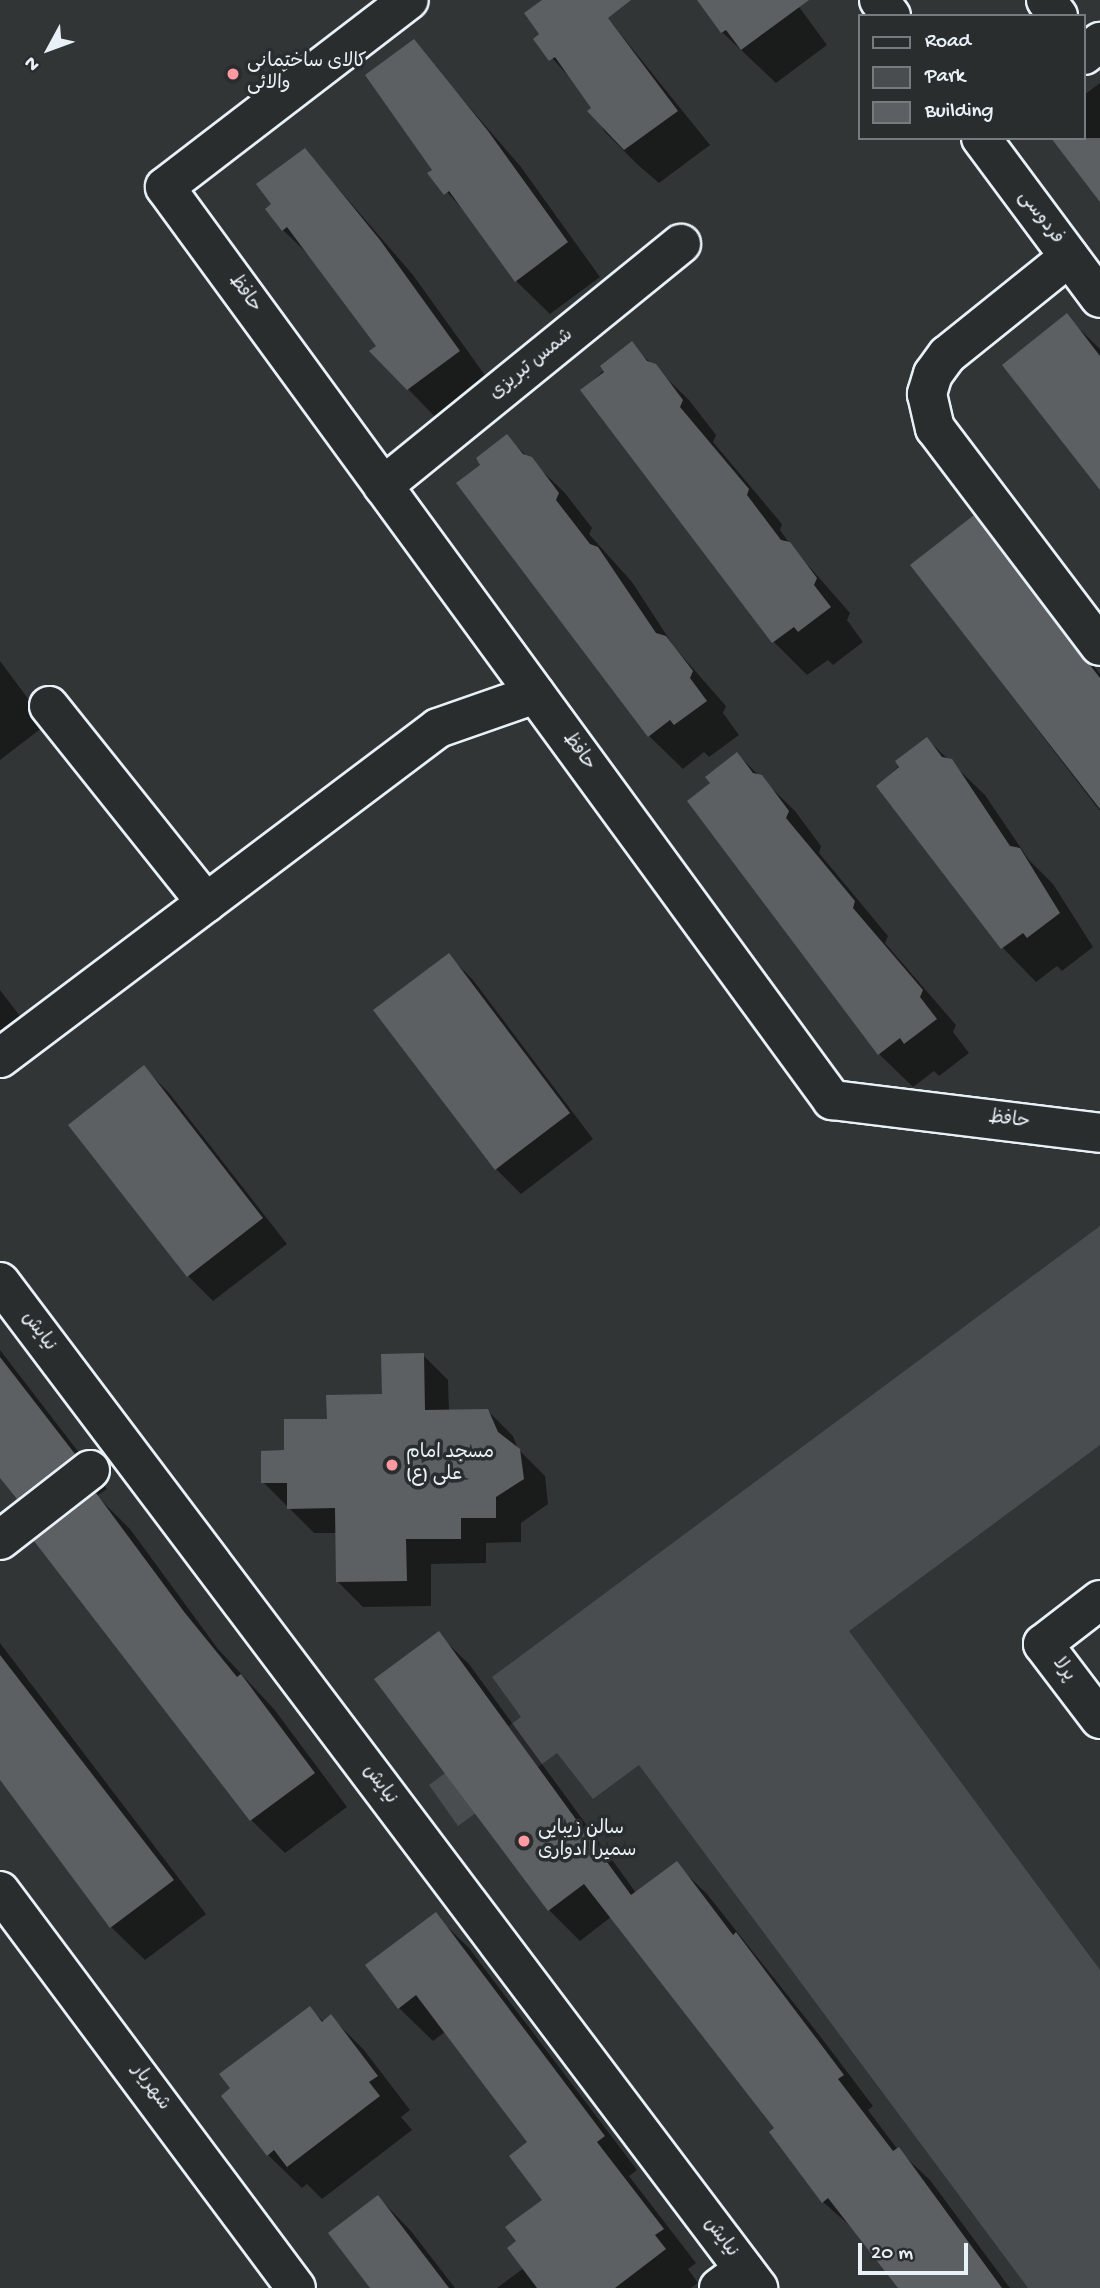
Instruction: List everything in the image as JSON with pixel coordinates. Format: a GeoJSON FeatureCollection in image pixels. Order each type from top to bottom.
{"type":"FeatureCollection","features":[{"type":"Feature","properties":{"kind":"street","name":"حافظ"},"geometry":{"type":"LineString","coordinates":[[409,0],[165,187],[832,1100],[1100,1133]]}},
{"type":"Feature","properties":{"kind":"street","name":"فردوسی"},"geometry":{"type":"LineString","coordinates":[[982,140],[1100,298]]}},
{"type":"Feature","properties":{"kind":"street","name":"شمس تبریزی"},"geometry":{"type":"LineString","coordinates":[[383,486],[681,244]]}},
{"type":"Feature","properties":{"kind":"street"},"geometry":{"type":"LineString","coordinates":[[1069,257],[947,355],[933,374],[927,394],[935,428],[1100,646]]}},
{"type":"Feature","properties":{"kind":"street"},"geometry":{"type":"LineString","coordinates":[[0,1058],[438,728],[535,694]]}},
{"type":"Feature","properties":{"kind":"street"},"geometry":{"type":"LineString","coordinates":[[49,706],[206,903]]}},
{"type":"Feature","properties":{"kind":"street","name":"نیایش"},"geometry":{"type":"LineString","coordinates":[[0,1282],[740,2282]]}},
{"type":"Feature","properties":{"kind":"street"},"geometry":{"type":"LineString","coordinates":[[0,1540],[90,1470]]}},
{"type":"Feature","properties":{"kind":"street","name":"پرلا"},"geometry":{"type":"LineString","coordinates":[[1100,1600],[1043,1644],[1100,1719]]}},
{"type":"Feature","properties":{"kind":"street","name":"شهریار"},"geometry":{"type":"LineString","coordinates":[[0,1891],[296,2288]]}},
{"type":"Feature","properties":{"kind":"green space"},"geometry":{"type":"Polygon","coordinates":[[[1100,1226],[1100,1445],[849,1631],[1100,1970],[1100,2288],[1028,2288],[639,1765],[593,1799],[557,1753],[458,1826],[429,1785],[521,1717],[492,1677],[1100,1226]]]}},
{"type":"Feature","properties":{"kind":"building"},"geometry":{"type":"Polygon","coordinates":[[[542,0],[631,0],[608,18],[678,111],[624,150],[587,111],[591,108],[555,57],[549,61],[533,39],[539,34],[524,13],[542,0]]]}},
{"type":"Feature","properties":{"kind":"building"},"geometry":{"type":"Polygon","coordinates":[[[697,0],[809,0],[741,50],[726,30],[721,33],[697,0]]]}},
{"type":"Feature","properties":{"kind":"building"},"geometry":{"type":"Polygon","coordinates":[[[414,39],[488,131],[568,242],[515,282],[449,191],[444,195],[427,173],[432,170],[365,75],[414,39]]]}},
{"type":"Feature","properties":{"kind":"building"},"geometry":{"type":"Polygon","coordinates":[[[1100,138],[1100,202],[1053,140],[1100,138]]]}},
{"type":"Feature","properties":{"kind":"building"},"geometry":{"type":"Polygon","coordinates":[[[305,148],[380,240],[460,351],[407,390],[369,351],[376,346],[287,227],[282,231],[265,209],[271,204],[256,184],[305,148]]]}},
{"type":"Feature","properties":{"kind":"building"},"geometry":{"type":"Polygon","coordinates":[[[1067,313],[1100,356],[1100,490],[1002,365],[1067,313]]]}},
{"type":"Feature","properties":{"kind":"building"},"geometry":{"type":"Polygon","coordinates":[[[632,341],[647,361],[656,364],[683,400],[680,407],[749,489],[747,495],[781,540],[790,542],[817,578],[814,585],[831,607],[798,632],[794,627],[772,643],[580,390],[604,372],[600,366],[632,341]]]}},
{"type":"Feature","properties":{"kind":"building"},"geometry":{"type":"Polygon","coordinates":[[[507,434],[523,454],[532,457],[559,493],[556,500],[590,544],[598,547],[656,633],[666,636],[693,671],[690,678],[707,701],[674,725],[670,720],[648,737],[456,483],[480,465],[476,458],[507,434]]]}},
{"type":"Feature","properties":{"kind":"building"},"geometry":{"type":"Polygon","coordinates":[[[974,515],[1100,678],[1100,809],[910,565],[974,515]]]}},
{"type":"Feature","properties":{"kind":"building"},"geometry":{"type":"Polygon","coordinates":[[[927,737],[942,757],[952,759],[1010,846],[1020,848],[1060,913],[1027,938],[1023,933],[1001,949],[876,786],[899,767],[895,761],[927,737]]]}},
{"type":"Feature","properties":{"kind":"building"},"geometry":{"type":"Polygon","coordinates":[[[737,752],[753,773],[762,775],[789,811],[786,818],[855,901],[853,908],[923,990],[920,997],[937,1019],[904,1044],[900,1038],[878,1055],[687,801],[710,783],[705,777],[737,752]]]}},
{"type":"Feature","properties":{"kind":"building"},"geometry":{"type":"Polygon","coordinates":[[[449,953],[570,1113],[495,1170],[373,1010],[449,953]]]}},
{"type":"Feature","properties":{"kind":"building"},"geometry":{"type":"Polygon","coordinates":[[[144,1065],[263,1218],[187,1277],[68,1125],[144,1065]]]}},
{"type":"Feature","properties":{"kind":"building","name":"مسجد امام علی (ع)"},"geometry":{"type":"Polygon","coordinates":[[[424,1353],[425,1410],[488,1409],[498,1432],[520,1449],[524,1479],[496,1497],[496,1518],[461,1518],[461,1539],[406,1539],[407,1581],[336,1582],[335,1508],[287,1509],[287,1483],[261,1483],[261,1451],[284,1450],[284,1419],[327,1419],[326,1395],[382,1394],[381,1354],[424,1353]]]}},
{"type":"Feature","properties":{"kind":"building"},"geometry":{"type":"Polygon","coordinates":[[[0,1357],[75,1454],[17,1499],[0,1478],[0,1357]]]}},
{"type":"Feature","properties":{"kind":"building"},"geometry":{"type":"Polygon","coordinates":[[[96,1493],[185,1613],[237,1677],[241,1674],[315,1773],[250,1821],[34,1541],[96,1493]]]}},
{"type":"Feature","properties":{"kind":"building"},"geometry":{"type":"Polygon","coordinates":[[[439,1631],[631,1895],[677,1861],[733,1935],[736,1932],[844,2075],[838,2079],[893,2151],[899,2147],[1002,2288],[898,2288],[828,2198],[822,2203],[769,2132],[774,2128],[584,1884],[548,1911],[374,1679],[439,1631]]]}},
{"type":"Feature","properties":{"kind":"building"},"geometry":{"type":"Polygon","coordinates":[[[0,1655],[174,1880],[110,1928],[0,1780],[0,1655]]]}},
{"type":"Feature","properties":{"kind":"building"},"geometry":{"type":"Polygon","coordinates":[[[436,1912],[605,2136],[597,2142],[664,2229],[655,2235],[666,2249],[615,2288],[537,2288],[507,2248],[516,2241],[505,2227],[542,2200],[509,2156],[527,2142],[416,1995],[398,2009],[365,1965],[436,1912]]]}},
{"type":"Feature","properties":{"kind":"building"},"geometry":{"type":"Polygon","coordinates":[[[310,2006],[322,2022],[331,2014],[378,2076],[369,2082],[380,2096],[287,2167],[274,2150],[267,2156],[221,2096],[230,2088],[219,2074],[310,2006]]]}},
{"type":"Feature","properties":{"kind":"building"},"geometry":{"type":"Polygon","coordinates":[[[378,2195],[449,2288],[370,2288],[328,2233],[378,2195]]]}},
{"type":"Feature","properties":{"kind":"place","name":"کالای ساختمانی والائی"},"geometry":{"type":"Point","coordinates":[233,74]}},
{"type":"Feature","properties":{"kind":"place","name":"مسجد امام علی (ع)"},"geometry":{"type":"Point","coordinates":[392,1465]}},
{"type":"Feature","properties":{"kind":"place","name":"سالن زیبایی سمیرا ادواری"},"geometry":{"type":"Point","coordinates":[524,1841]}}]}
